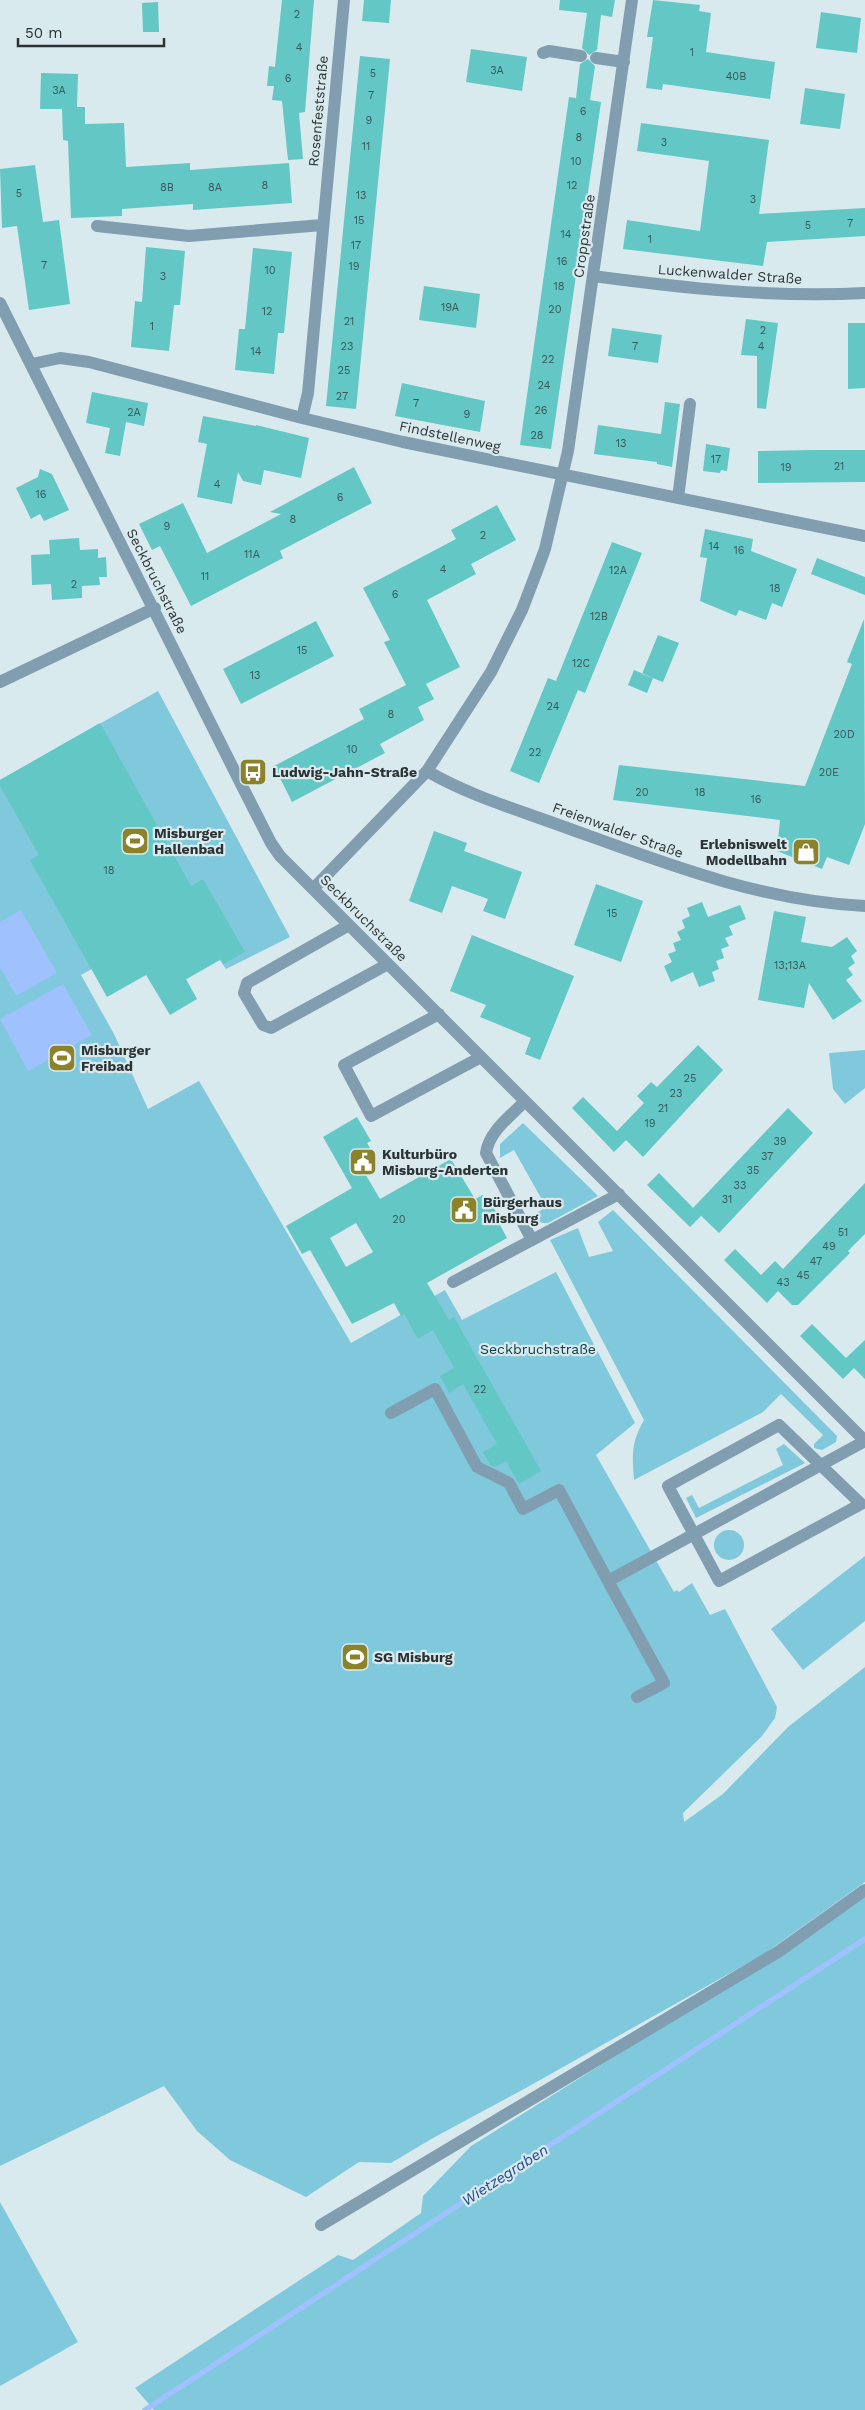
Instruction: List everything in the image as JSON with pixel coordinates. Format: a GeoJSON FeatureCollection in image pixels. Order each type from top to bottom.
{"type":"FeatureCollection","features":[{"type":"Feature","properties":{"kind":"street","name":"Rosenfeststraße"},"geometry":{"type":"LineString","coordinates":[[302,418],[308,393],[344,0]]}},
{"type":"Feature","properties":{"kind":"street","name":"Croppstraße"},"geometry":{"type":"LineString","coordinates":[[313,888],[427,771],[491,672],[522,610],[545,549],[568,452],[632,0]]}},
{"type":"Feature","properties":{"kind":"street"},"geometry":{"type":"LineString","coordinates":[[543,54],[549,51],[581,56]]}},
{"type":"Feature","properties":{"kind":"street"},"geometry":{"type":"LineString","coordinates":[[596,58],[624,62]]}},
{"type":"Feature","properties":{"kind":"street"},"geometry":{"type":"LineString","coordinates":[[98,226],[189,236],[322,225]]}},
{"type":"Feature","properties":{"kind":"street","name":"Luckenwalder Straße"},"geometry":{"type":"LineString","coordinates":[[593,276],[725,291],[789,294],[865,293]]}},
{"type":"Feature","properties":{"kind":"street","name":"Seckbruchstraße"},"geometry":{"type":"LineString","coordinates":[[0,303],[155,608],[271,843],[280,856],[865,1441]]}},
{"type":"Feature","properties":{"kind":"street","name":"Findstellenweg"},"geometry":{"type":"LineString","coordinates":[[32,364],[60,358],[89,362],[302,418],[563,476],[865,536]]}},
{"type":"Feature","properties":{"kind":"street"},"geometry":{"type":"LineString","coordinates":[[678,498],[690,404]]}},
{"type":"Feature","properties":{"kind":"street"},"geometry":{"type":"LineString","coordinates":[[0,682],[155,608]]}},
{"type":"Feature","properties":{"kind":"street","name":"Freienwalder Straße"},"geometry":{"type":"LineString","coordinates":[[427,771],[448,783],[491,800],[670,865],[724,882],[820,902],[865,906]]}},
{"type":"Feature","properties":{"kind":"street"},"geometry":{"type":"LineString","coordinates":[[350,925],[247,983],[244,993],[263,1025],[270,1028],[388,964]]}},
{"type":"Feature","properties":{"kind":"street"},"geometry":{"type":"LineString","coordinates":[[439,1014],[344,1065],[371,1116],[481,1057]]}},
{"type":"Feature","properties":{"kind":"street"},"geometry":{"type":"LineString","coordinates":[[525,1101],[493,1134],[487,1144],[486,1153],[532,1240]]}},
{"type":"Feature","properties":{"kind":"street"},"geometry":{"type":"LineString","coordinates":[[452,1282],[619,1194]]}},
{"type":"Feature","properties":{"kind":"street"},"geometry":{"type":"LineString","coordinates":[[391,1413],[434,1389],[477,1467],[509,1483],[523,1509],[559,1490],[664,1683],[637,1698]]}},
{"type":"Feature","properties":{"kind":"street"},"geometry":{"type":"LineString","coordinates":[[779,1425],[821,1465],[861,1504],[719,1581],[668,1486],[779,1425]]}},
{"type":"Feature","properties":{"kind":"street"},"geometry":{"type":"LineString","coordinates":[[608,1581],[865,1441]]}},
{"type":"Feature","properties":{"kind":"street"},"geometry":{"type":"LineString","coordinates":[[321,2225],[778,1952],[865,1890]]}},
{"type":"Feature","properties":{"kind":"green space"},"geometry":{"type":"Polygon","coordinates":[[[158,691],[290,937],[226,969],[220,960],[185,980],[161,930],[81,975],[114,1034],[148,1109],[199,1081],[351,1343],[445,1290],[462,1320],[556,1272],[635,1423],[596,1455],[674,1592],[677,1590],[679,1592],[692,1583],[710,1615],[725,1609],[777,1707],[775,1718],[762,1736],[683,1813],[684,1822],[723,1794],[788,1727],[865,1667],[865,1882],[764,1954],[391,2163],[359,2162],[306,2197],[230,2160],[197,2131],[164,2086],[0,2166],[0,780],[158,691]]]}},
{"type":"Feature","properties":{"kind":"green space"},"geometry":{"type":"Polygon","coordinates":[[[865,1050],[865,1088],[845,1104],[833,1089],[829,1053],[865,1050]]]}},
{"type":"Feature","properties":{"kind":"green space"},"geometry":{"type":"Polygon","coordinates":[[[523,1123],[598,1196],[548,1223],[537,1221],[532,1216],[546,1207],[514,1150],[500,1158],[500,1144],[523,1123]]]}},
{"type":"Feature","properties":{"kind":"green space"},"geometry":{"type":"Polygon","coordinates":[[[613,1210],[837,1436],[836,1442],[822,1450],[814,1448],[814,1444],[823,1435],[781,1394],[763,1412],[634,1480],[633,1449],[644,1420],[550,1240],[578,1228],[589,1257],[613,1251],[598,1222],[613,1210]]]}},
{"type":"Feature","properties":{"kind":"green space"},"geometry":{"type":"Polygon","coordinates":[[[784,1444],[805,1463],[696,1518],[686,1498],[692,1495],[699,1508],[783,1465],[776,1449],[784,1444]]]}},
{"type":"Feature","properties":{"kind":"green space"},"geometry":{"type":"Polygon","coordinates":[[[729,1530],[739,1535],[744,1545],[739,1555],[729,1560],[719,1555],[714,1545],[719,1535],[729,1530]]]}},
{"type":"Feature","properties":{"kind":"green space"},"geometry":{"type":"Polygon","coordinates":[[[865,1556],[865,1621],[803,1670],[771,1629],[865,1556]]]}},
{"type":"Feature","properties":{"kind":"green space"},"geometry":{"type":"Polygon","coordinates":[[[865,1894],[865,2410],[154,2410],[135,2388],[338,2255],[353,2260],[421,2213],[423,2196],[471,2146],[767,1961],[865,1894]]]}},
{"type":"Feature","properties":{"kind":"green space"},"geometry":{"type":"Polygon","coordinates":[[[0,2202],[78,2342],[0,2386],[0,2202]]]}},
{"type":"Feature","properties":{"kind":"shaded area"},"geometry":{"type":"Polygon","coordinates":[[[21,910],[57,973],[16,996],[0,967],[0,922],[21,910]]]}},
{"type":"Feature","properties":{"kind":"shaded area"},"geometry":{"type":"Polygon","coordinates":[[[63,984],[92,1035],[28,1071],[0,1019],[63,984]]]}},
{"type":"Feature","properties":{"kind":"building"},"geometry":{"type":"Polygon","coordinates":[[[282,0],[314,0],[305,112],[299,113],[303,159],[288,160],[282,101],[272,100],[274,86],[267,86],[269,66],[275,67],[282,0]]]}},
{"type":"Feature","properties":{"kind":"building"},"geometry":{"type":"Polygon","coordinates":[[[364,0],[391,0],[389,23],[362,21],[364,0]]]}},
{"type":"Feature","properties":{"kind":"building"},"geometry":{"type":"Polygon","coordinates":[[[560,0],[615,0],[612,17],[601,15],[597,50],[589,55],[582,48],[587,13],[559,10],[560,0]]]}},
{"type":"Feature","properties":{"kind":"building"},"geometry":{"type":"Polygon","coordinates":[[[653,0],[700,5],[699,11],[711,13],[706,52],[775,62],[770,99],[663,84],[662,90],[646,88],[653,37],[647,37],[653,0]]]}},
{"type":"Feature","properties":{"kind":"building"},"geometry":{"type":"Polygon","coordinates":[[[158,2],[159,32],[143,32],[142,3],[158,2]]]}},
{"type":"Feature","properties":{"kind":"building"},"geometry":{"type":"Polygon","coordinates":[[[821,12],[861,18],[857,53],[816,48],[821,12]]]}},
{"type":"Feature","properties":{"kind":"building"},"geometry":{"type":"Polygon","coordinates":[[[471,49],[527,57],[522,91],[466,82],[471,49]]]}},
{"type":"Feature","properties":{"kind":"building"},"geometry":{"type":"Polygon","coordinates":[[[360,56],[390,59],[356,409],[326,406],[360,56]]]}},
{"type":"Feature","properties":{"kind":"building"},"geometry":{"type":"Polygon","coordinates":[[[588,59],[595,66],[590,100],[601,102],[551,449],[520,445],[569,97],[576,98],[580,64],[588,59]]]}},
{"type":"Feature","properties":{"kind":"building"},"geometry":{"type":"Polygon","coordinates":[[[41,73],[78,74],[77,107],[85,107],[85,124],[124,123],[126,167],[190,163],[190,170],[289,163],[292,203],[193,210],[193,204],[122,209],[122,216],[71,218],[68,141],[63,140],[62,109],[40,109],[41,73]]]}},
{"type":"Feature","properties":{"kind":"building"},"geometry":{"type":"Polygon","coordinates":[[[805,88],[845,94],[840,129],[800,124],[805,88]]]}},
{"type":"Feature","properties":{"kind":"building"},"geometry":{"type":"Polygon","coordinates":[[[641,123],[769,140],[759,214],[865,208],[865,236],[767,242],[763,266],[623,249],[627,220],[700,231],[709,161],[637,151],[641,123]]]}},
{"type":"Feature","properties":{"kind":"building"},"geometry":{"type":"Polygon","coordinates":[[[35,165],[43,222],[59,220],[70,304],[29,310],[17,226],[2,228],[0,169],[35,165]]]}},
{"type":"Feature","properties":{"kind":"building"},"geometry":{"type":"Polygon","coordinates":[[[146,247],[185,251],[180,305],[174,305],[169,351],[131,347],[135,301],[142,302],[146,247]]]}},
{"type":"Feature","properties":{"kind":"building"},"geometry":{"type":"Polygon","coordinates":[[[253,248],[292,252],[284,333],[278,333],[274,374],[235,370],[239,329],[245,329],[253,248]]]}},
{"type":"Feature","properties":{"kind":"building"},"geometry":{"type":"Polygon","coordinates":[[[424,286],[480,294],[476,328],[419,320],[424,286]]]}},
{"type":"Feature","properties":{"kind":"building"},"geometry":{"type":"Polygon","coordinates":[[[746,319],[778,323],[766,409],[757,408],[757,356],[741,355],[746,319]]]}},
{"type":"Feature","properties":{"kind":"building"},"geometry":{"type":"Polygon","coordinates":[[[848,323],[865,323],[865,388],[848,389],[848,323]]]}},
{"type":"Feature","properties":{"kind":"building"},"geometry":{"type":"Polygon","coordinates":[[[612,328],[662,335],[658,363],[608,356],[612,328]]]}},
{"type":"Feature","properties":{"kind":"building"},"geometry":{"type":"Polygon","coordinates":[[[402,383],[485,401],[480,432],[395,416],[402,383]]]}},
{"type":"Feature","properties":{"kind":"building"},"geometry":{"type":"Polygon","coordinates":[[[92,392],[148,403],[144,426],[126,422],[120,456],[105,453],[110,428],[86,423],[92,392]]]}},
{"type":"Feature","properties":{"kind":"building"},"geometry":{"type":"Polygon","coordinates":[[[665,402],[680,404],[672,467],[657,464],[657,462],[594,454],[598,425],[661,434],[665,402]]]}},
{"type":"Feature","properties":{"kind":"building"},"geometry":{"type":"Polygon","coordinates":[[[203,416],[256,425],[309,438],[301,478],[264,470],[261,485],[243,481],[238,472],[232,504],[197,497],[207,444],[198,442],[203,416]]]}},
{"type":"Feature","properties":{"kind":"building"},"geometry":{"type":"Polygon","coordinates":[[[706,444],[730,448],[727,471],[721,470],[720,473],[703,471],[706,444]]]}},
{"type":"Feature","properties":{"kind":"building"},"geometry":{"type":"Polygon","coordinates":[[[865,450],[865,482],[758,483],[758,451],[865,450]]]}},
{"type":"Feature","properties":{"kind":"building"},"geometry":{"type":"Polygon","coordinates":[[[354,467],[372,503],[280,551],[283,558],[191,606],[160,546],[152,550],[139,524],[183,503],[207,553],[281,514],[270,512],[354,467]]]}},
{"type":"Feature","properties":{"kind":"building"},"geometry":{"type":"Polygon","coordinates":[[[40,469],[52,474],[69,510],[44,521],[40,514],[31,519],[16,488],[38,477],[40,469]]]}},
{"type":"Feature","properties":{"kind":"building"},"geometry":{"type":"Polygon","coordinates":[[[497,505],[516,540],[471,564],[476,574],[427,600],[460,667],[426,684],[434,699],[418,707],[424,720],[380,744],[385,753],[292,802],[274,766],[364,719],[359,709],[406,685],[384,642],[390,640],[363,588],[456,539],[451,530],[497,505]]]}},
{"type":"Feature","properties":{"kind":"building"},"geometry":{"type":"Polygon","coordinates":[[[705,529],[753,539],[751,551],[797,569],[782,607],[772,603],[766,620],[739,610],[736,616],[700,601],[707,558],[700,557],[705,529]]]}},
{"type":"Feature","properties":{"kind":"building"},"geometry":{"type":"Polygon","coordinates":[[[79,538],[80,550],[98,549],[98,558],[106,557],[107,577],[99,577],[100,585],[82,586],[82,598],[52,600],[51,584],[32,585],[31,555],[50,554],[49,540],[79,538]]]}},
{"type":"Feature","properties":{"kind":"building"},"geometry":{"type":"Polygon","coordinates":[[[612,542],[642,553],[585,693],[578,690],[539,783],[510,771],[548,678],[556,681],[612,542]]]}},
{"type":"Feature","properties":{"kind":"building"},"geometry":{"type":"Polygon","coordinates":[[[817,558],[865,577],[865,595],[811,574],[817,558]]]}},
{"type":"Feature","properties":{"kind":"building"},"geometry":{"type":"Polygon","coordinates":[[[864,619],[865,824],[849,865],[827,857],[822,869],[777,851],[780,820],[613,800],[619,765],[805,786],[852,664],[847,662],[864,619]]]}},
{"type":"Feature","properties":{"kind":"building"},"geometry":{"type":"Polygon","coordinates":[[[316,621],[334,656],[241,704],[223,669],[316,621]]]}},
{"type":"Feature","properties":{"kind":"building"},"geometry":{"type":"Polygon","coordinates":[[[658,635],[679,643],[663,682],[642,674],[658,635]]]}},
{"type":"Feature","properties":{"kind":"building"},"geometry":{"type":"Polygon","coordinates":[[[634,670],[653,678],[647,693],[628,685],[634,670]]]}},
{"type":"Feature","properties":{"kind":"building","name":"Misburger Hallenbad"},"geometry":{"type":"Polygon","coordinates":[[[100,723],[191,886],[203,879],[245,952],[223,964],[221,959],[186,979],[197,999],[170,1015],[146,975],[107,997],[30,860],[39,855],[0,786],[0,780],[100,723]]]}},
{"type":"Feature","properties":{"kind":"building"},"geometry":{"type":"Polygon","coordinates":[[[434,831],[467,843],[464,851],[522,872],[505,919],[483,911],[488,899],[452,886],[442,913],[409,901],[434,831]]]}},
{"type":"Feature","properties":{"kind":"building"},"geometry":{"type":"Polygon","coordinates":[[[596,884],[643,901],[621,962],[574,945],[596,884]]]}},
{"type":"Feature","properties":{"kind":"building"},"geometry":{"type":"Polygon","coordinates":[[[702,902],[708,917],[740,905],[746,919],[729,926],[733,935],[725,938],[729,946],[721,949],[724,958],[716,961],[719,969],[712,972],[715,981],[699,987],[693,972],[671,982],[664,966],[672,962],[668,954],[676,951],[673,943],[681,940],[677,932],[685,928],[682,920],[690,916],[687,908],[702,902]]]}},
{"type":"Feature","properties":{"kind":"building"},"geometry":{"type":"Polygon","coordinates":[[[774,911],[806,917],[801,942],[832,947],[847,937],[857,951],[851,956],[855,963],[848,968],[853,975],[846,980],[862,1001],[833,1020],[809,983],[804,1008],[758,1000],[774,911]]]}},
{"type":"Feature","properties":{"kind":"building"},"geometry":{"type":"Polygon","coordinates":[[[472,935],[574,976],[540,1060],[525,1054],[531,1038],[480,1017],[486,1005],[450,991],[472,935]]]}},
{"type":"Feature","properties":{"kind":"building"},"geometry":{"type":"Polygon","coordinates":[[[698,1045],[723,1070],[643,1157],[617,1131],[644,1103],[637,1096],[651,1082],[657,1087],[698,1045]]]}},
{"type":"Feature","properties":{"kind":"building"},"geometry":{"type":"Polygon","coordinates":[[[583,1097],[626,1140],[614,1152],[572,1108],[583,1097]]]}},
{"type":"Feature","properties":{"kind":"building"},"geometry":{"type":"Polygon","coordinates":[[[788,1108],[813,1133],[719,1233],[693,1208],[788,1108]]]}},
{"type":"Feature","properties":{"kind":"building"},"geometry":{"type":"Polygon","coordinates":[[[357,1117],[371,1141],[367,1143],[370,1148],[362,1153],[371,1168],[364,1172],[380,1199],[451,1159],[475,1199],[483,1195],[490,1207],[492,1205],[503,1224],[500,1225],[507,1238],[427,1283],[449,1320],[454,1317],[541,1471],[519,1484],[506,1461],[495,1467],[490,1465],[483,1452],[497,1444],[463,1384],[449,1393],[440,1376],[454,1368],[433,1330],[418,1339],[404,1314],[401,1316],[394,1303],[352,1324],[310,1250],[302,1254],[286,1226],[352,1188],[323,1137],[357,1117]],[[356,1223],[330,1238],[346,1267],[373,1252],[356,1223]]]}},
{"type":"Feature","properties":{"kind":"building"},"geometry":{"type":"Polygon","coordinates":[[[659,1173],[701,1216],[690,1227],[647,1185],[659,1173]]]}},
{"type":"Feature","properties":{"kind":"building"},"geometry":{"type":"Polygon","coordinates":[[[865,1183],[865,1234],[848,1251],[850,1253],[798,1305],[792,1305],[778,1291],[767,1303],[724,1260],[735,1249],[761,1275],[775,1261],[783,1269],[865,1183]]]}},
{"type":"Feature","properties":{"kind":"building"},"geometry":{"type":"Polygon","coordinates":[[[812,1324],[846,1358],[865,1340],[865,1379],[854,1368],[843,1379],[800,1336],[812,1324]]]}},
{"type":"Feature","properties":{"kind":"waterway","name":"Wietzegraben"},"geometry":{"type":"LineString","coordinates":[[145,2410],[865,1939]]}},
{"type":"Feature","properties":{"kind":"place","name":"Ludwig-Jahn-Straße"},"geometry":{"type":"Point","coordinates":[253,772]}},
{"type":"Feature","properties":{"kind":"place","name":"Misburger Hallenbad"},"geometry":{"type":"Point","coordinates":[135,841]}},
{"type":"Feature","properties":{"kind":"place","name":"Erlebniswelt Modellbahn"},"geometry":{"type":"Point","coordinates":[806,852]}},
{"type":"Feature","properties":{"kind":"place","name":"Misburger Freibad"},"geometry":{"type":"Point","coordinates":[62,1058]}},
{"type":"Feature","properties":{"kind":"place","name":"Kulturbüro Misburg-Anderten"},"geometry":{"type":"Point","coordinates":[363,1162]}},
{"type":"Feature","properties":{"kind":"place","name":"Bürgerhaus Misburg"},"geometry":{"type":"Point","coordinates":[464,1210]}},
{"type":"Feature","properties":{"kind":"place","name":"SG Misburg"},"geometry":{"type":"Point","coordinates":[355,1657]}}]}
